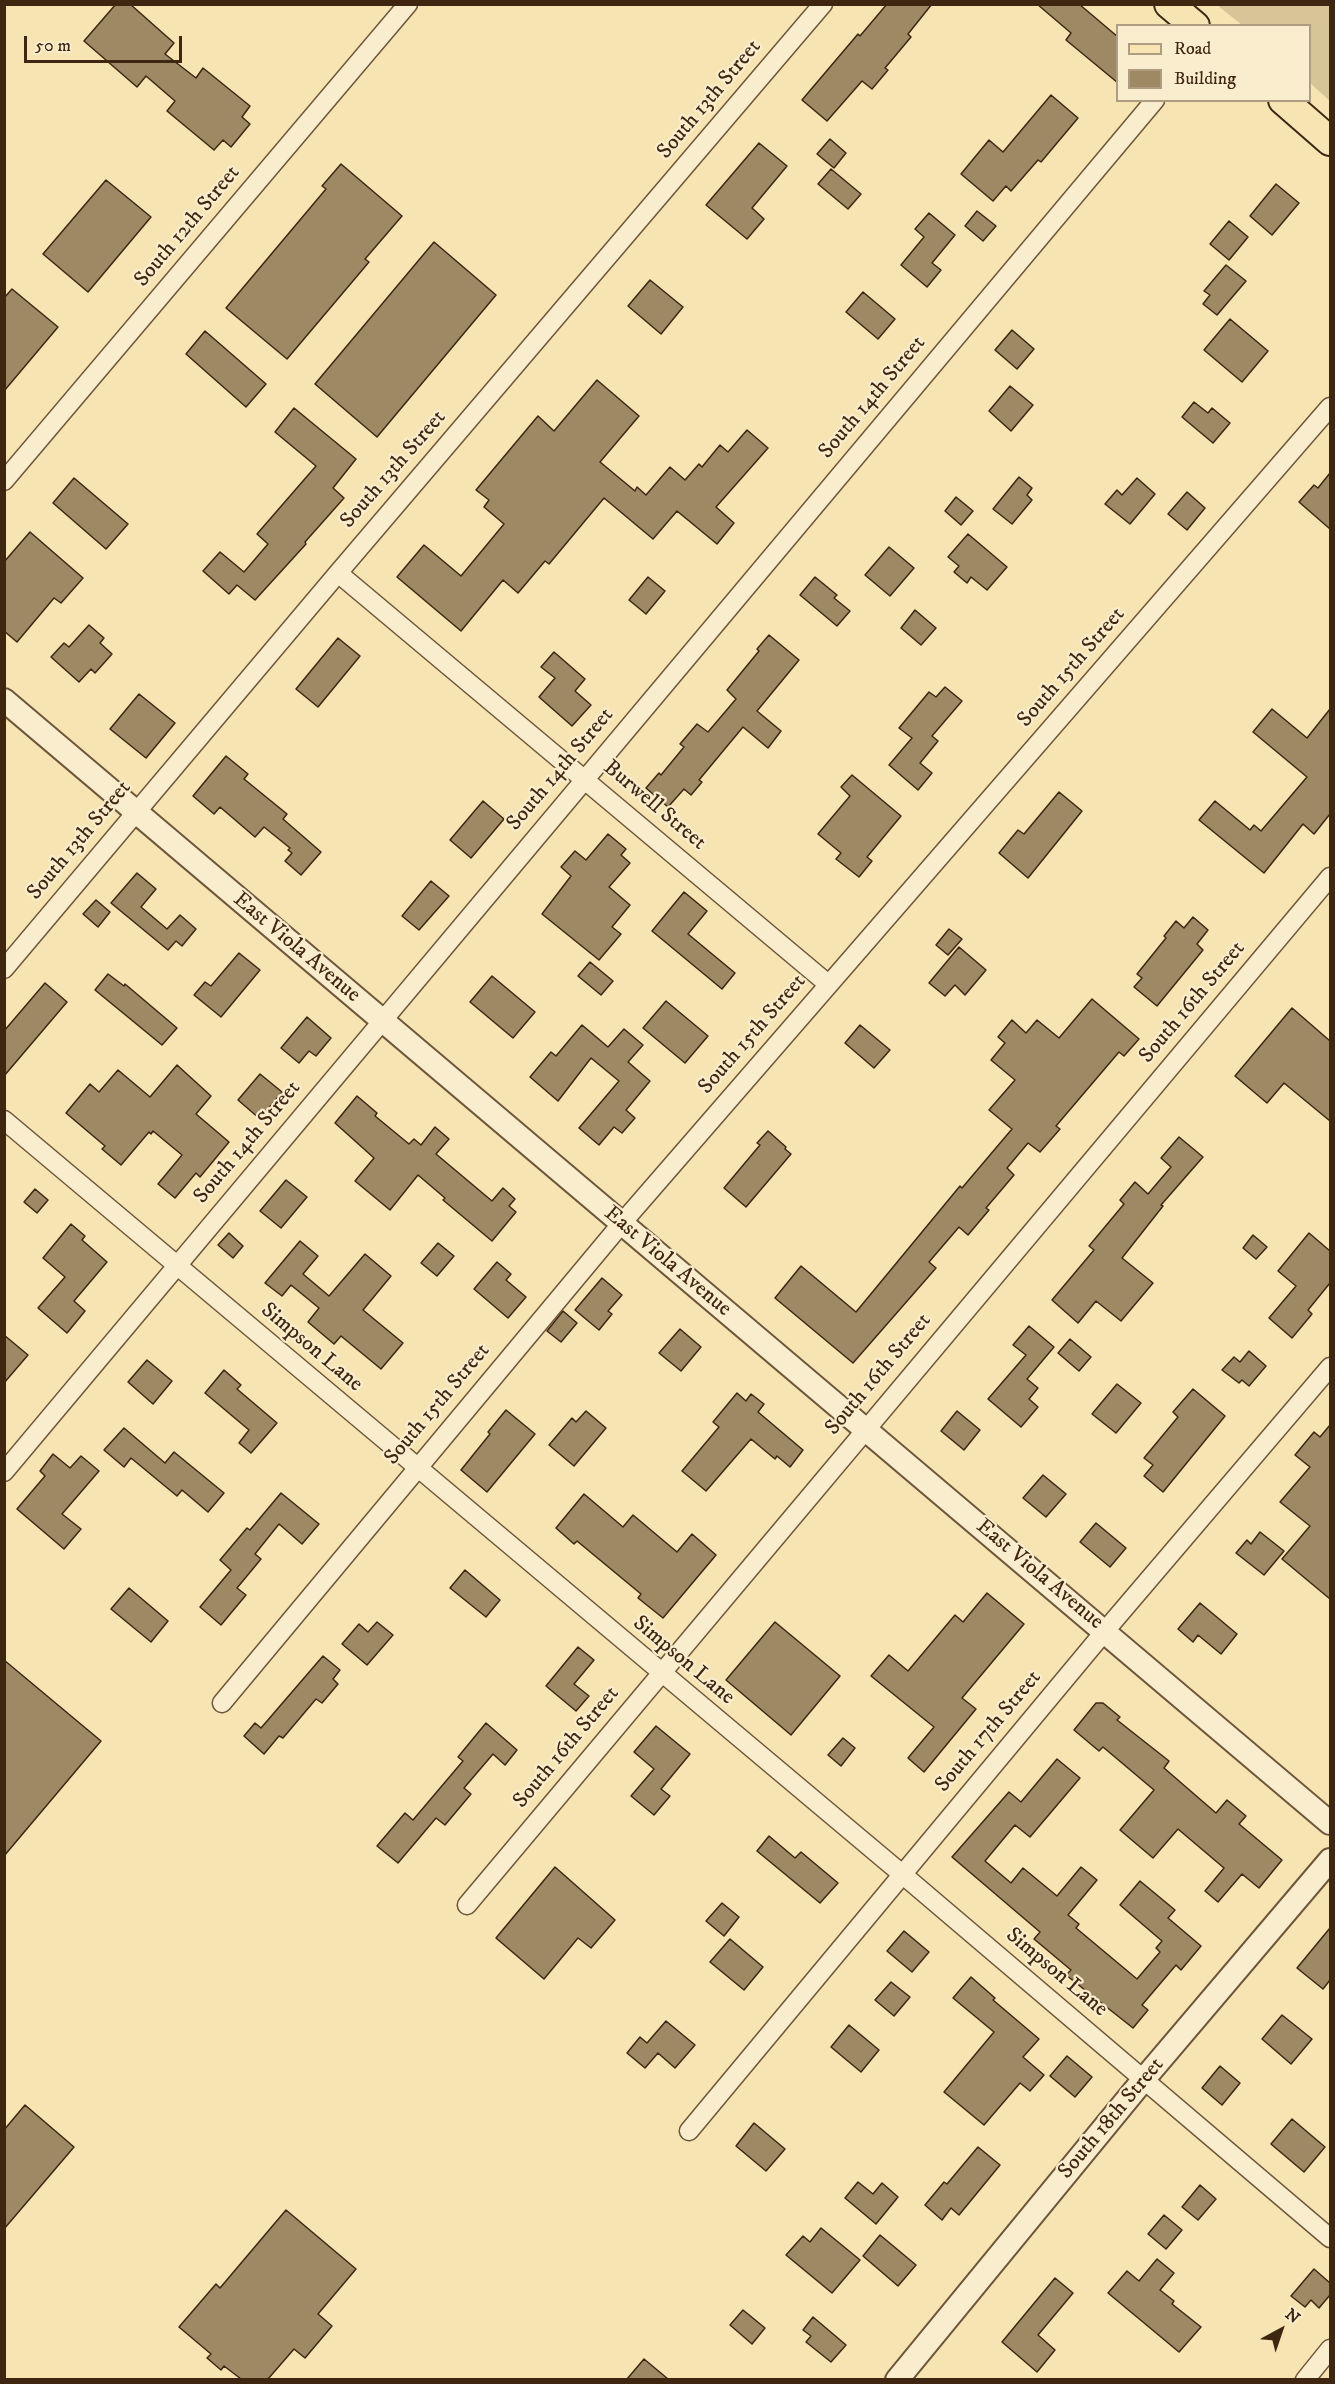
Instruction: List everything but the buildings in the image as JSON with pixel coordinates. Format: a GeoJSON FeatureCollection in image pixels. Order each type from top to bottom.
{"type":"FeatureCollection","features":[{"type":"Feature","properties":{"kind":"main road"},"geometry":{"type":"LineString","coordinates":[[1169,4],[1193,24]]}},
{"type":"Feature","properties":{"kind":"main road"},"geometry":{"type":"LineString","coordinates":[[1285,102],[1330,141]]}},
{"type":"Feature","properties":{"kind":"street","name":"South 12th Street"},"geometry":{"type":"LineString","coordinates":[[4,481],[408,4]]}},
{"type":"Feature","properties":{"kind":"street","name":"South 13th Street"},"geometry":{"type":"LineString","coordinates":[[4,969],[823,4]]}},
{"type":"Feature","properties":{"kind":"street","name":"South 14th Street"},"geometry":{"type":"LineString","coordinates":[[4,1472],[1153,102]]}},
{"type":"Feature","properties":{"kind":"street","name":"South 15th Street"},"geometry":{"type":"LineString","coordinates":[[222,1703],[622,1223],[1330,407]]}},
{"type":"Feature","properties":{"kind":"street","name":"Burwell Street"},"geometry":{"type":"LineString","coordinates":[[338,573],[828,984]]}},
{"type":"Feature","properties":{"kind":"street","name":"East Viola Avenue"},"geometry":{"type":"LineString","coordinates":[[4,700],[1330,1823]]}},
{"type":"Feature","properties":{"kind":"street","name":"South 16th Street"},"geometry":{"type":"LineString","coordinates":[[467,1905],[1330,877]]}},
{"type":"Feature","properties":{"kind":"street","name":"Simpson Lane"},"geometry":{"type":"LineString","coordinates":[[4,1120],[661,1674],[902,1874],[1330,2238]]}},
{"type":"Feature","properties":{"kind":"street","name":"South 17th Street"},"geometry":{"type":"LineString","coordinates":[[689,2131],[1105,1631],[1330,1367]]}},
{"type":"Feature","properties":{"kind":"street","name":"South 18th Street"},"geometry":{"type":"LineString","coordinates":[[897,2379],[1144,2079],[1330,1860]]}},
{"type":"Feature","properties":{"kind":"street"},"geometry":{"type":"LineString","coordinates":[[1305,2379],[1330,2349]]}},
{"type":"Feature","properties":{"kind":"shaded area"},"geometry":{"type":"Polygon","coordinates":[[[1217,5],[1330,5],[1330,101],[1311,84],[1311,24],[1241,24],[1217,5]]]}}]}
